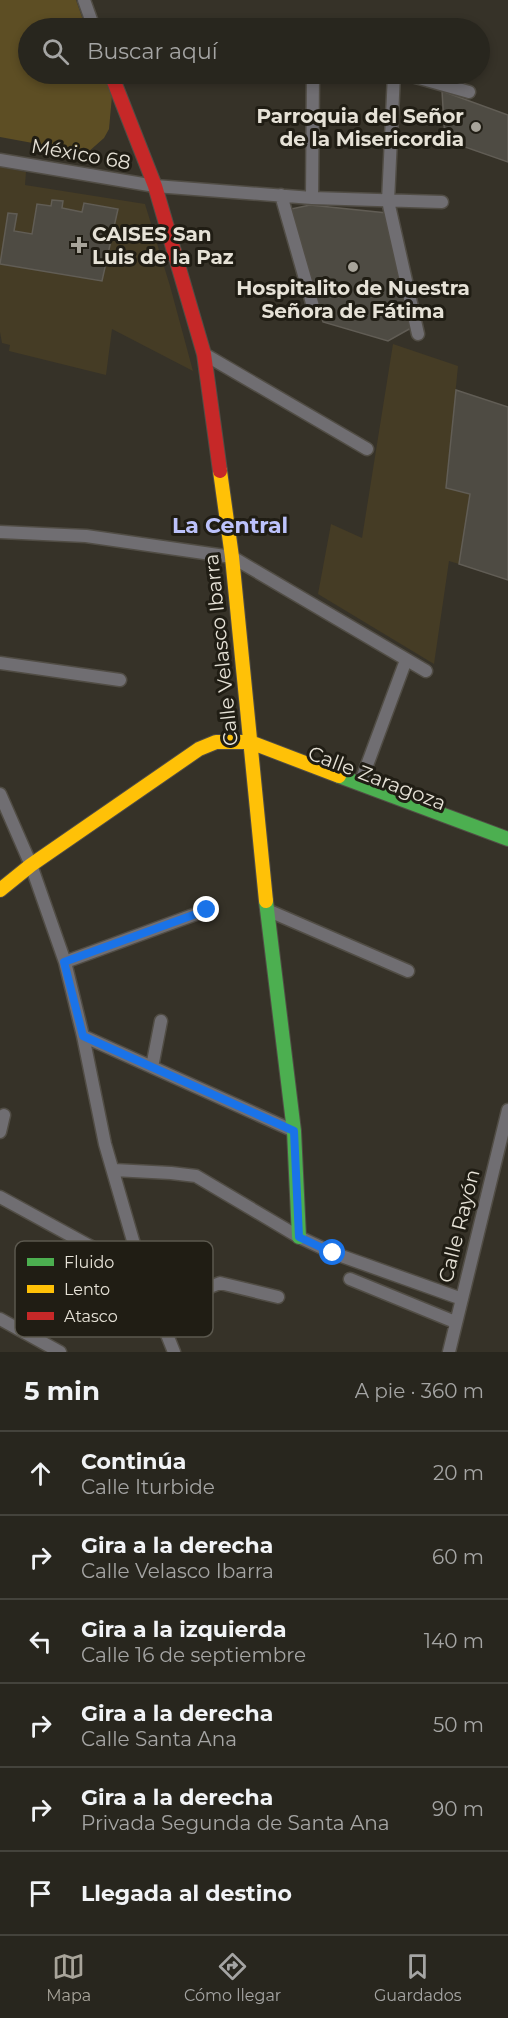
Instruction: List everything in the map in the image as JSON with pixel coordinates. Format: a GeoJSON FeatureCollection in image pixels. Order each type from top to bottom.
{"type":"FeatureCollection","features":[{"type":"Feature","properties":{"kind":"street"},"geometry":{"type":"LineString","coordinates":[[84,0],[90,18]]}},
{"type":"Feature","properties":{"kind":"street","name":"Calle Velasco Ibarra"},"geometry":{"type":"LineString","coordinates":[[115,84],[155,186],[204,354],[232,557],[267,910],[294,1131],[299,1237]]}},
{"type":"Feature","properties":{"kind":"street"},"geometry":{"type":"LineString","coordinates":[[312,198],[313,84]]}},
{"type":"Feature","properties":{"kind":"street"},"geometry":{"type":"LineString","coordinates":[[394,84],[388,201],[418,334]]}},
{"type":"Feature","properties":{"kind":"street"},"geometry":{"type":"LineString","coordinates":[[441,84],[469,92]]}},
{"type":"Feature","properties":{"kind":"street","name":"México 68"},"geometry":{"type":"LineString","coordinates":[[0,160],[155,186],[312,198],[442,202]]}},
{"type":"Feature","properties":{"kind":"street"},"geometry":{"type":"LineString","coordinates":[[281,195],[314,310]]}},
{"type":"Feature","properties":{"kind":"street"},"geometry":{"type":"LineString","coordinates":[[204,354],[367,449]]}},
{"type":"Feature","properties":{"kind":"street"},"geometry":{"type":"LineString","coordinates":[[0,532],[86,537],[232,557],[426,671]]}},
{"type":"Feature","properties":{"kind":"street"},"geometry":{"type":"LineString","coordinates":[[360,784],[406,660]]}},
{"type":"Feature","properties":{"kind":"street"},"geometry":{"type":"LineString","coordinates":[[0,663],[120,680]]}},
{"type":"Feature","properties":{"kind":"street","name":"Calle Zaragoza"},"geometry":{"type":"LineString","coordinates":[[0,890],[31,865],[199,749],[216,742],[251,747],[360,784],[508,839]]}},
{"type":"Feature","properties":{"kind":"street","name":"Calle Zaragoza"},"geometry":{"type":"LineString","coordinates":[[251,747],[508,848]]}},
{"type":"Feature","properties":{"kind":"street"},"geometry":{"type":"LineString","coordinates":[[0,794],[31,865],[64,962],[83,1036],[105,1144],[134,1241]]}},
{"type":"Feature","properties":{"kind":"street"},"geometry":{"type":"LineString","coordinates":[[64,962],[207,910]]}},
{"type":"Feature","properties":{"kind":"street"},"geometry":{"type":"LineString","coordinates":[[267,910],[408,971]]}},
{"type":"Feature","properties":{"kind":"street"},"geometry":{"type":"LineString","coordinates":[[152,1066],[161,1021]]}},
{"type":"Feature","properties":{"kind":"street"},"geometry":{"type":"LineString","coordinates":[[83,1036],[294,1131]]}},
{"type":"Feature","properties":{"kind":"street","name":"Calle Rayón"},"geometry":{"type":"LineString","coordinates":[[449,1352],[508,1110]]}},
{"type":"Feature","properties":{"kind":"street"},"geometry":{"type":"LineString","coordinates":[[0,1132],[4,1115]]}},
{"type":"Feature","properties":{"kind":"street"},"geometry":{"type":"LineString","coordinates":[[114,1170],[196,1176],[299,1237],[333,1253],[462,1299]]}},
{"type":"Feature","properties":{"kind":"street"},"geometry":{"type":"LineString","coordinates":[[0,1197],[81,1241]]}},
{"type":"Feature","properties":{"kind":"street"},"geometry":{"type":"LineString","coordinates":[[350,1279],[455,1322]]}},
{"type":"Feature","properties":{"kind":"street"},"geometry":{"type":"LineString","coordinates":[[213,1286],[220,1283],[278,1297]]}},
{"type":"Feature","properties":{"kind":"street"},"geometry":{"type":"LineString","coordinates":[[0,1319],[15,1327]]}},
{"type":"Feature","properties":{"kind":"street"},"geometry":{"type":"LineString","coordinates":[[33,1337],[60,1352]]}},
{"type":"Feature","properties":{"kind":"street"},"geometry":{"type":"LineString","coordinates":[[168,1337],[174,1352]]}},
{"type":"Feature","properties":{"kind":"shaded area"},"geometry":{"type":"Polygon","coordinates":[[[0,0],[76,0],[82,18],[18,18],[18,84],[108,84],[112,96],[109,129],[104,138],[87,153],[0,137],[0,0]]]}},
{"type":"Feature","properties":{"kind":"shaded area","name":"CAISES San Luis de la Paz"},"geometry":{"type":"Polygon","coordinates":[[[0,167],[26,172],[25,185],[145,204],[193,371],[112,329],[106,375],[9,351],[10,345],[2,343],[0,332],[0,167]]]}},
{"type":"Feature","properties":{"kind":"shaded area"},"geometry":{"type":"Polygon","coordinates":[[[393,344],[458,366],[446,488],[470,494],[459,564],[449,561],[434,664],[318,594],[331,524],[362,538],[393,344]]]}},
{"type":"Feature","properties":{"kind":"building","name":"Parroquia del Señor de la Misericordia"},"geometry":{"type":"Polygon","coordinates":[[[442,91],[508,115],[508,162],[445,140],[442,91]]]}},
{"type":"Feature","properties":{"kind":"building","name":"CAISES San Luis de la Paz"},"geometry":{"type":"Polygon","coordinates":[[[52,200],[63,201],[62,208],[82,212],[84,203],[118,209],[102,281],[0,264],[8,213],[17,214],[14,231],[32,234],[37,204],[51,206],[52,200]]]}},
{"type":"Feature","properties":{"kind":"building","name":"Hospitalito de Nuestra Señora de Fátima"},"geometry":{"type":"Polygon","coordinates":[[[310,205],[387,213],[411,328],[388,341],[323,322],[291,209],[310,205]]]}},
{"type":"Feature","properties":{"kind":"building"},"geometry":{"type":"Polygon","coordinates":[[[456,390],[508,407],[508,580],[459,564],[470,494],[446,488],[456,390]]]}},
{"type":"Feature","properties":{"kind":"traffic: fast"},"geometry":{"type":"LineString","coordinates":[[339,776],[508,839]]}},
{"type":"Feature","properties":{"kind":"traffic: fast"},"geometry":{"type":"LineString","coordinates":[[266,901],[294,1131],[299,1237]]}},
{"type":"Feature","properties":{"kind":"traffic: slow"},"geometry":{"type":"LineString","coordinates":[[220,471],[232,557],[266,901]]}},
{"type":"Feature","properties":{"kind":"traffic: slow"},"geometry":{"type":"LineString","coordinates":[[0,890],[31,865],[199,749],[216,742],[250,742],[339,776]]}},
{"type":"Feature","properties":{"kind":"traffic: jam"},"geometry":{"type":"LineString","coordinates":[[115,84],[155,186],[204,354],[220,471]]}},
{"type":"Feature","properties":{"kind":"place","name":"Parroquia del Señor de la Misericordia"},"geometry":{"type":"Point","coordinates":[476,127]}},
{"type":"Feature","properties":{"kind":"place","name":"CAISES San Luis de la Paz"},"geometry":{"type":"Point","coordinates":[79,245]}},
{"type":"Feature","properties":{"kind":"place","name":"Hospitalito de Nuestra Señora de Fátima"},"geometry":{"type":"Point","coordinates":[353,267]}},
{"type":"Feature","properties":{"kind":"district","name":"La Central"},"geometry":{"type":"Point","coordinates":[230,525]}},
{"type":"Feature","properties":{"kind":"route"},"geometry":{"type":"LineString","coordinates":[[207,910],[64,962],[83,1036],[294,1131],[299,1237],[333,1253]]}}]}
